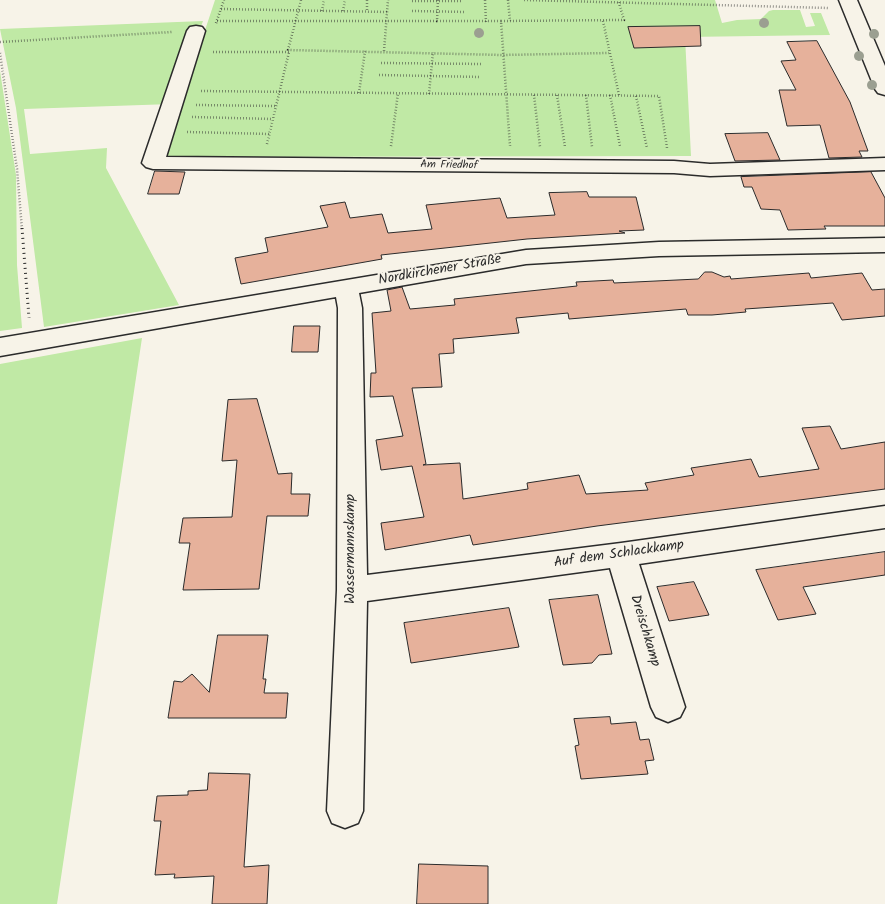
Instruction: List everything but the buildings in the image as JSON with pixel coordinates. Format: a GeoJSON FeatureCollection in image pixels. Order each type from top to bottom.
{"type":"FeatureCollection","features":[{"type":"Feature","properties":{"kind":"street"},"geometry":{"type":"LineString","coordinates":[[850,4],[879,62],[885,89]]}},
{"type":"Feature","properties":{"kind":"street","name":"Am Friedhof"},"geometry":{"type":"LineString","coordinates":[[196,31],[152,163],[674,167],[710,170],[885,164]]}},
{"type":"Feature","properties":{"kind":"street","name":"Nordkirchener Straße"},"geometry":{"type":"LineString","coordinates":[[15,345],[526,257],[659,249],[885,245]]}},
{"type":"Feature","properties":{"kind":"street","name":"Wassermannskamp"},"geometry":{"type":"LineString","coordinates":[[345,811],[352,590],[350,308],[346,287]]}},
{"type":"Feature","properties":{"kind":"street","name":"Auf dem Schlackkamp"},"geometry":{"type":"LineString","coordinates":[[352,590],[621,555],[885,517]]}},
{"type":"Feature","properties":{"kind":"street","name":"Dreischkamp"},"geometry":{"type":"LineString","coordinates":[[621,555],[668,707]]}},
{"type":"Feature","properties":{"kind":"path"},"geometry":{"type":"LineString","coordinates":[[265,151],[301,0]]}},
{"type":"Feature","properties":{"kind":"path"},"geometry":{"type":"LineString","coordinates":[[322,11],[324,0]]}},
{"type":"Feature","properties":{"kind":"path"},"geometry":{"type":"LineString","coordinates":[[343,11],[345,0]]}},
{"type":"Feature","properties":{"kind":"path"},"geometry":{"type":"LineString","coordinates":[[367,12],[368,0]]}},
{"type":"Feature","properties":{"kind":"path"},"geometry":{"type":"LineString","coordinates":[[384,51],[388,0]]}},
{"type":"Feature","properties":{"kind":"path"},"geometry":{"type":"LineString","coordinates":[[437,21],[438,0]]}},
{"type":"Feature","properties":{"kind":"path"},"geometry":{"type":"LineString","coordinates":[[412,1],[462,0]]}},
{"type":"Feature","properties":{"kind":"path"},"geometry":{"type":"LineString","coordinates":[[485,0],[486,22]]}},
{"type":"Feature","properties":{"kind":"path"},"geometry":{"type":"LineString","coordinates":[[508,0],[510,21]]}},
{"type":"Feature","properties":{"kind":"path"},"geometry":{"type":"LineString","coordinates":[[524,0],[670,1],[749,7],[850,4]]}},
{"type":"Feature","properties":{"kind":"path"},"geometry":{"type":"LineString","coordinates":[[718,0],[719,4]]}},
{"type":"Feature","properties":{"kind":"path"},"geometry":{"type":"LineString","coordinates":[[217,21],[486,22],[624,20],[619,1]]}},
{"type":"Feature","properties":{"kind":"path"},"geometry":{"type":"LineString","coordinates":[[747,1],[749,7]]}},
{"type":"Feature","properties":{"kind":"path"},"geometry":{"type":"LineString","coordinates":[[221,9],[387,12]]}},
{"type":"Feature","properties":{"kind":"path"},"geometry":{"type":"LineString","coordinates":[[412,11],[466,12]]}},
{"type":"Feature","properties":{"kind":"path"},"geometry":{"type":"LineString","coordinates":[[501,21],[511,167]]}},
{"type":"Feature","properties":{"kind":"path"},"geometry":{"type":"LineString","coordinates":[[603,21],[618,96]]}},
{"type":"Feature","properties":{"kind":"path"},"geometry":{"type":"LineString","coordinates":[[0,42],[196,31]]}},
{"type":"Feature","properties":{"kind":"path"},"geometry":{"type":"LineString","coordinates":[[359,93],[365,51]]}},
{"type":"Feature","properties":{"kind":"path"},"geometry":{"type":"LineString","coordinates":[[207,52],[384,51],[504,55],[609,53]]}},
{"type":"Feature","properties":{"kind":"path"},"geometry":{"type":"LineString","coordinates":[[429,94],[433,52]]}},
{"type":"Feature","properties":{"kind":"path"},"geometry":{"type":"LineString","coordinates":[[0,53],[17,169],[26,292],[15,345]]}},
{"type":"Feature","properties":{"kind":"path"},"geometry":{"type":"LineString","coordinates":[[381,63],[482,64]]}},
{"type":"Feature","properties":{"kind":"path"},"geometry":{"type":"LineString","coordinates":[[379,75],[481,76]]}},
{"type":"Feature","properties":{"kind":"path"},"geometry":{"type":"LineString","coordinates":[[195,91],[659,96],[667,151]]}},
{"type":"Feature","properties":{"kind":"path"},"geometry":{"type":"LineString","coordinates":[[391,152],[398,93]]}},
{"type":"Feature","properties":{"kind":"path"},"geometry":{"type":"LineString","coordinates":[[534,95],[541,152]]}},
{"type":"Feature","properties":{"kind":"path"},"geometry":{"type":"LineString","coordinates":[[557,95],[565,152]]}},
{"type":"Feature","properties":{"kind":"path"},"geometry":{"type":"LineString","coordinates":[[586,95],[592,152]]}},
{"type":"Feature","properties":{"kind":"path"},"geometry":{"type":"LineString","coordinates":[[610,95],[621,152]]}},
{"type":"Feature","properties":{"kind":"path"},"geometry":{"type":"LineString","coordinates":[[636,96],[647,152]]}},
{"type":"Feature","properties":{"kind":"path"},"geometry":{"type":"LineString","coordinates":[[190,105],[275,106]]}},
{"type":"Feature","properties":{"kind":"path"},"geometry":{"type":"LineString","coordinates":[[186,117],[272,119]]}},
{"type":"Feature","properties":{"kind":"path"},"geometry":{"type":"LineString","coordinates":[[182,132],[269,134]]}},
{"type":"Feature","properties":{"kind":"green space"},"geometry":{"type":"Polygon","coordinates":[[[215,0],[715,0],[722,23],[761,19],[769,11],[773,10],[800,10],[806,27],[815,26],[810,13],[821,13],[830,35],[685,37],[691,156],[163,157],[215,0]]]}},
{"type":"Feature","properties":{"kind":"green space"},"geometry":{"type":"Polygon","coordinates":[[[203,21],[172,104],[24,109],[30,154],[107,148],[106,168],[179,305],[44,327],[16,108],[0,29],[203,21]]]}},
{"type":"Feature","properties":{"kind":"green space"},"geometry":{"type":"Polygon","coordinates":[[[0,71],[16,175],[17,265],[22,328],[0,331],[0,71]]]}},
{"type":"Feature","properties":{"kind":"green space"},"geometry":{"type":"Polygon","coordinates":[[[142,338],[57,904],[0,904],[0,364],[142,338]]]}}]}
